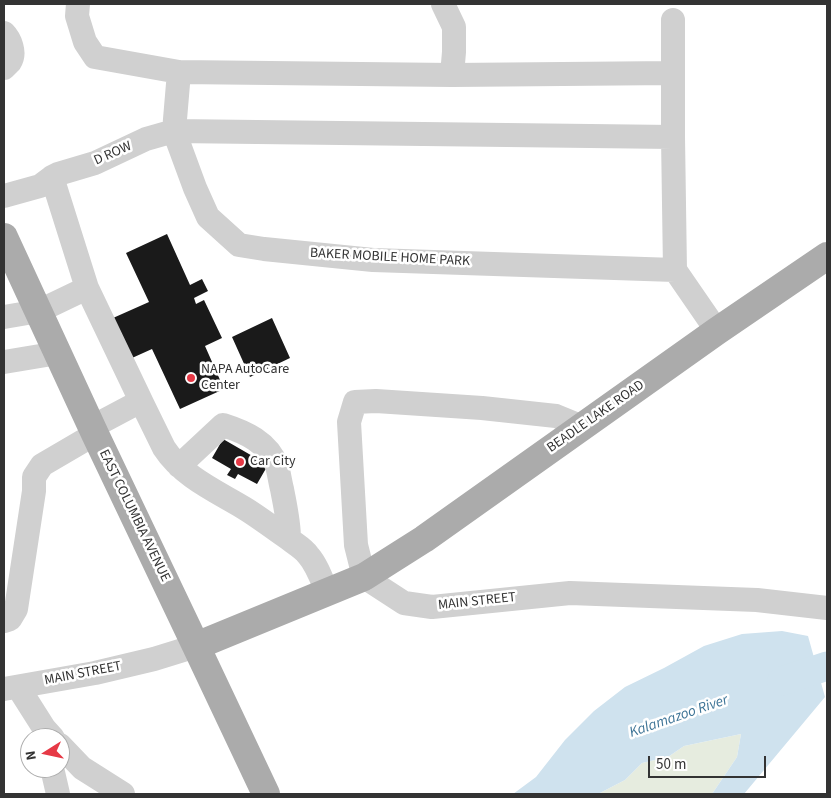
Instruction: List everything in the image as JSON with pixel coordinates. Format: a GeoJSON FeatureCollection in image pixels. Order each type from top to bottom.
{"type":"FeatureCollection","features":[{"type":"Feature","properties":{"kind":"main road","name":"EAST COLUMBIA AVENUE"},"geometry":{"type":"LineString","coordinates":[[4,237],[266,794]]}},
{"type":"Feature","properties":{"kind":"main road","name":"BEADLE LAKE ROAD"},"geometry":{"type":"LineString","coordinates":[[364,577],[424,539],[717,331],[822,259]]}},
{"type":"Feature","properties":{"kind":"main road","name":"MAIN STREET"},"geometry":{"type":"LineString","coordinates":[[196,646],[364,577]]}},
{"type":"Feature","properties":{"kind":"street"},"geometry":{"type":"LineString","coordinates":[[78,4],[77,16],[85,42],[95,57],[180,72],[452,75],[673,73]]}},
{"type":"Feature","properties":{"kind":"street"},"geometry":{"type":"LineString","coordinates":[[443,4],[454,27],[452,75]]}},
{"type":"Feature","properties":{"kind":"street"},"geometry":{"type":"LineString","coordinates":[[673,20],[672,137],[675,270],[717,331]]}},
{"type":"Feature","properties":{"kind":"street"},"geometry":{"type":"LineString","coordinates":[[4,33],[12,47],[12,56],[10,62],[4,68]]}},
{"type":"Feature","properties":{"kind":"street","name":"BAKER MOBILE HOME PARK"},"geometry":{"type":"LineString","coordinates":[[180,72],[174,131],[208,217],[239,244],[264,249],[373,260],[675,270]]}},
{"type":"Feature","properties":{"kind":"street"},"geometry":{"type":"LineString","coordinates":[[174,131],[672,137]]}},
{"type":"Feature","properties":{"kind":"street","name":"D ROW"},"geometry":{"type":"LineString","coordinates":[[4,196],[40,186],[58,174],[94,163],[146,139],[174,131]]}},
{"type":"Feature","properties":{"kind":"street","name":"D ROW"},"geometry":{"type":"LineString","coordinates":[[4,185],[38,176],[52,177]]}},
{"type":"Feature","properties":{"kind":"street"},"geometry":{"type":"LineString","coordinates":[[52,177],[87,288],[164,448],[179,466],[211,489],[245,508],[307,552],[327,592]]}},
{"type":"Feature","properties":{"kind":"street"},"geometry":{"type":"LineString","coordinates":[[4,317],[39,311],[87,288]]}},
{"type":"Feature","properties":{"kind":"street"},"geometry":{"type":"LineString","coordinates":[[4,362],[58,353]]}},
{"type":"Feature","properties":{"kind":"street"},"geometry":{"type":"LineString","coordinates":[[4,621],[10,619],[16,609],[34,491],[34,477],[42,465],[141,401]]}},
{"type":"Feature","properties":{"kind":"street"},"geometry":{"type":"LineString","coordinates":[[364,577],[356,544],[349,422],[355,402],[376,401],[482,408],[556,416],[583,427]]}},
{"type":"Feature","properties":{"kind":"street"},"geometry":{"type":"LineString","coordinates":[[179,466],[223,425],[252,437],[268,450],[277,468],[286,510],[289,539]]}},
{"type":"Feature","properties":{"kind":"street","name":"MAIN STREET"},"geometry":{"type":"LineString","coordinates":[[364,577],[404,603],[432,608],[570,592],[757,600],[827,608]]}},
{"type":"Feature","properties":{"kind":"street","name":"MAIN STREET"},"geometry":{"type":"LineString","coordinates":[[11,688],[95,673],[154,659],[196,646]]}},
{"type":"Feature","properties":{"kind":"street"},"geometry":{"type":"LineString","coordinates":[[11,688],[42,728]]}},
{"type":"Feature","properties":{"kind":"street"},"geometry":{"type":"LineString","coordinates":[[70,755],[82,768],[123,794]]}},
{"type":"Feature","properties":{"kind":"street"},"geometry":{"type":"LineString","coordinates":[[54,778],[58,794]]}},
{"type":"Feature","properties":{"kind":"shaded area"},"geometry":{"type":"Polygon","coordinates":[[[741,734],[737,757],[712,794],[598,794],[625,780],[642,763],[668,757],[684,746],[741,734]]]}},
{"type":"Feature","properties":{"kind":"water"},"geometry":{"type":"Polygon","coordinates":[[[782,631],[808,636],[825,697],[744,794],[712,794],[737,757],[741,734],[684,746],[668,757],[642,763],[625,780],[598,794],[513,794],[536,777],[565,740],[594,711],[625,687],[704,646],[742,634],[782,631]]]}},
{"type":"Feature","properties":{"kind":"building"},"geometry":{"type":"Polygon","coordinates":[[[167,234],[190,285],[202,279],[208,291],[194,298],[196,304],[204,300],[222,338],[205,346],[224,389],[180,409],[152,349],[132,358],[113,318],[149,302],[126,253],[167,234]]]}},
{"type":"Feature","properties":{"kind":"building"},"geometry":{"type":"Polygon","coordinates":[[[272,318],[290,358],[250,377],[232,337],[272,318]]]}},
{"type":"Feature","properties":{"kind":"building","name":"Car City"},"geometry":{"type":"Polygon","coordinates":[[[223,439],[268,465],[257,484],[238,474],[235,479],[227,475],[231,469],[212,458],[223,439]]]}},
{"type":"Feature","properties":{"kind":"waterway","name":"Kalamazoo River"},"geometry":{"type":"LineString","coordinates":[[782,681],[827,666]]}},
{"type":"Feature","properties":{"kind":"place","name":"NAPA AutoCare Center"},"geometry":{"type":"Point","coordinates":[191,378]}},
{"type":"Feature","properties":{"kind":"place","name":"Car City"},"geometry":{"type":"Point","coordinates":[240,462]}}]}
